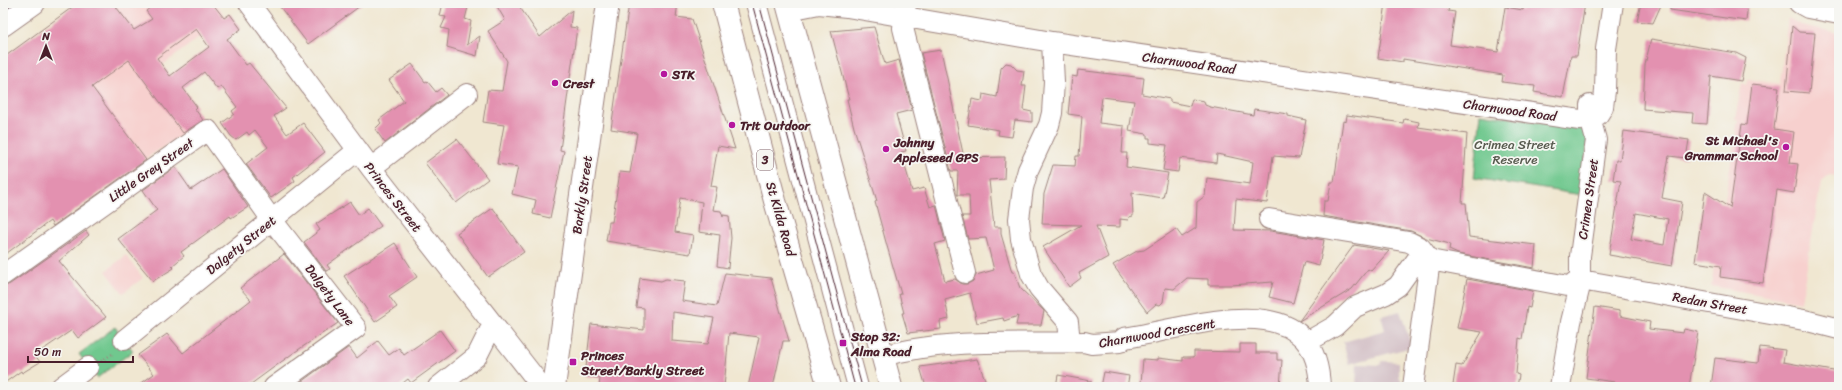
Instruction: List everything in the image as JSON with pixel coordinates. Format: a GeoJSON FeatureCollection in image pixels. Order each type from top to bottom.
{"type":"FeatureCollection","features":[{"type":"Feature","properties":{"kind":"main road"},"geometry":{"type":"LineString","coordinates":[[3,26],[34,3]]}},
{"type":"Feature","properties":{"kind":"main road","name":"Barkly Street"},"geometry":{"type":"LineString","coordinates":[[554,387],[608,3]]}},
{"type":"Feature","properties":{"kind":"main road","name":"St Kilda Road"},"geometry":{"type":"LineString","coordinates":[[723,3],[775,201],[829,387]]}},
{"type":"Feature","properties":{"kind":"main road"},"geometry":{"type":"LineString","coordinates":[[788,7],[891,387]]}},
{"type":"Feature","properties":{"kind":"street","name":"Princes Street"},"geometry":{"type":"LineString","coordinates":[[249,3],[370,168],[542,387]]}},
{"type":"Feature","properties":{"kind":"street"},"geometry":{"type":"LineString","coordinates":[[756,3],[858,387]]}},
{"type":"Feature","properties":{"kind":"street"},"geometry":{"type":"LineString","coordinates":[[1593,129],[1598,115],[1603,107],[1606,49],[1612,3]]}},
{"type":"Feature","properties":{"kind":"street"},"geometry":{"type":"LineString","coordinates":[[1800,3],[1808,8],[1839,14]]}},
{"type":"Feature","properties":{"kind":"street","name":"Charnwood Road"},"geometry":{"type":"LineString","coordinates":[[788,7],[819,4],[905,9],[1052,42],[1580,120],[1593,129]]}},
{"type":"Feature","properties":{"kind":"street"},"geometry":{"type":"LineString","coordinates":[[905,9],[903,28],[964,273]]}},
{"type":"Feature","properties":{"kind":"street"},"geometry":{"type":"LineString","coordinates":[[1052,42],[1054,82],[1052,113],[1049,125],[1028,170],[1023,188],[1019,219],[1025,258],[1031,274],[1048,298],[1073,312],[1078,317],[1082,325],[1077,342]]}},
{"type":"Feature","properties":{"kind":"street"},"geometry":{"type":"LineString","coordinates":[[370,168],[467,94]]}},
{"type":"Feature","properties":{"kind":"street","name":"Crimea Street"},"geometry":{"type":"LineString","coordinates":[[1560,387],[1579,274],[1593,129]]}},
{"type":"Feature","properties":{"kind":"street","name":"Little Grey Street"},"geometry":{"type":"LineString","coordinates":[[3,275],[208,130],[272,220]]}},
{"type":"Feature","properties":{"kind":"street","name":"Dalgety Street"},"geometry":{"type":"LineString","coordinates":[[124,340],[358,150]]}},
{"type":"Feature","properties":{"kind":"street"},"geometry":{"type":"LineString","coordinates":[[1269,219],[1409,242],[1421,248],[1424,259],[1413,387]]}},
{"type":"Feature","properties":{"kind":"street","name":"Dalgety Lane"},"geometry":{"type":"LineString","coordinates":[[272,220],[356,328],[274,387]]}},
{"type":"Feature","properties":{"kind":"street"},"geometry":{"type":"LineString","coordinates":[[1307,342],[1335,326],[1355,306],[1386,294],[1398,286],[1424,259]]}},
{"type":"Feature","properties":{"kind":"street","name":"Redan Street"},"geometry":{"type":"LineString","coordinates":[[1424,259],[1579,274],[1822,325]]}},
{"type":"Feature","properties":{"kind":"street","name":"Charnwood Crescent"},"geometry":{"type":"LineString","coordinates":[[883,356],[911,348],[933,346],[1077,342],[1092,344],[1120,342],[1124,338],[1194,325],[1258,319],[1272,320],[1287,326],[1307,342],[1316,363],[1320,387]]}},
{"type":"Feature","properties":{"kind":"street"},"geometry":{"type":"LineString","coordinates":[[438,387],[476,356],[493,324]]}},
{"type":"Feature","properties":{"kind":"street"},"geometry":{"type":"LineString","coordinates":[[61,387],[88,367]]}},
{"type":"Feature","properties":{"kind":"path"},"geometry":{"type":"LineString","coordinates":[[88,367],[114,353],[124,340]]}},
{"type":"Feature","properties":{"kind":"shaded area"},"geometry":{"type":"Polygon","coordinates":[[[81,3],[216,3],[226,17],[155,71],[198,124],[45,225],[45,227],[3,173],[81,3]]]}},
{"type":"Feature","properties":{"kind":"shaded area","name":"St Michael's Grammar School"},"geometry":{"type":"Polygon","coordinates":[[[1788,18],[1801,25],[1839,33],[1839,176],[1829,175],[1821,182],[1801,302],[1711,286],[1738,119],[1735,119],[1742,83],[1747,85],[1748,79],[1780,84],[1788,18]]]}},
{"type":"Feature","properties":{"kind":"shaded area"},"geometry":{"type":"Polygon","coordinates":[[[126,255],[143,278],[123,293],[106,271],[126,255]]]}},
{"type":"Feature","properties":{"kind":"shaded area"},"geometry":{"type":"Polygon","coordinates":[[[1400,311],[1412,347],[1349,364],[1343,342],[1385,330],[1381,316],[1400,311]]]}},
{"type":"Feature","properties":{"kind":"shaded area"},"geometry":{"type":"Polygon","coordinates":[[[1382,361],[1399,362],[1399,378],[1401,379],[1401,387],[1356,387],[1357,364],[1381,365],[1382,361]]]}},
{"type":"Feature","properties":{"kind":"green space","name":"Crimea Street Reserve"},"geometry":{"type":"Polygon","coordinates":[[[1481,113],[1585,130],[1588,134],[1582,195],[1474,178],[1481,113]]]}},
{"type":"Feature","properties":{"kind":"green space"},"geometry":{"type":"Polygon","coordinates":[[[115,327],[133,351],[97,378],[79,354],[115,327]]]}},
{"type":"Feature","properties":{"kind":"building"},"geometry":{"type":"Polygon","coordinates":[[[78,3],[113,3],[134,30],[152,19],[146,11],[156,3],[212,3],[224,18],[230,14],[241,29],[227,39],[246,65],[249,63],[286,108],[274,116],[287,134],[303,123],[325,152],[293,177],[295,181],[271,198],[246,164],[268,147],[255,130],[249,135],[247,132],[236,140],[231,136],[222,123],[234,114],[232,111],[237,107],[221,86],[217,89],[204,72],[183,88],[197,107],[195,109],[203,120],[183,133],[129,60],[92,87],[146,160],[53,226],[50,221],[3,256],[3,58],[78,3]],[[196,29],[157,58],[170,76],[209,47],[196,29]]]}},
{"type":"Feature","properties":{"kind":"building"},"geometry":{"type":"Polygon","coordinates":[[[277,3],[364,3],[308,44],[277,3]]]}},
{"type":"Feature","properties":{"kind":"building"},"geometry":{"type":"Polygon","coordinates":[[[443,3],[469,3],[465,19],[471,21],[467,45],[480,36],[477,56],[447,47],[449,30],[441,28],[446,17],[440,16],[443,3]]]}},
{"type":"Feature","properties":{"kind":"building"},"geometry":{"type":"Polygon","coordinates":[[[495,3],[517,3],[540,37],[572,10],[570,27],[577,28],[560,150],[564,151],[550,218],[533,214],[536,200],[512,194],[518,167],[497,164],[504,125],[483,122],[488,90],[502,91],[507,61],[488,31],[505,20],[495,3]]]}},
{"type":"Feature","properties":{"kind":"building"},"geometry":{"type":"Polygon","coordinates":[[[629,3],[678,3],[676,17],[692,19],[735,149],[718,146],[711,186],[717,187],[713,210],[721,211],[723,217],[723,215],[729,216],[731,238],[728,268],[717,266],[720,235],[699,232],[702,202],[680,198],[675,232],[693,235],[690,254],[606,241],[609,222],[612,222],[620,172],[630,173],[637,133],[611,129],[629,3]]]}},
{"type":"Feature","properties":{"kind":"building"},"geometry":{"type":"Polygon","coordinates":[[[1386,3],[1419,3],[1449,7],[1448,11],[1455,12],[1450,45],[1498,52],[1505,7],[1523,10],[1524,3],[1585,3],[1577,56],[1571,56],[1563,97],[1534,92],[1535,86],[1502,82],[1503,75],[1403,59],[1403,62],[1378,58],[1386,3]]]}},
{"type":"Feature","properties":{"kind":"building"},"geometry":{"type":"Polygon","coordinates":[[[1641,3],[1662,3],[1653,23],[1637,21],[1641,3]]]}},
{"type":"Feature","properties":{"kind":"building"},"geometry":{"type":"Polygon","coordinates":[[[1670,3],[1748,3],[1746,21],[1670,10],[1670,3]]]}},
{"type":"Feature","properties":{"kind":"building"},"geometry":{"type":"Polygon","coordinates":[[[1792,26],[1799,32],[1815,33],[1809,93],[1786,91],[1792,26]]]}},
{"type":"Feature","properties":{"kind":"building"},"geometry":{"type":"Polygon","coordinates":[[[874,27],[885,64],[899,60],[912,110],[896,114],[906,151],[901,152],[912,191],[924,188],[930,207],[936,205],[945,241],[935,244],[945,281],[955,279],[962,284],[967,284],[973,281],[976,275],[994,270],[986,238],[968,239],[962,216],[970,216],[969,195],[957,195],[958,171],[951,171],[921,53],[941,50],[964,158],[1005,157],[1004,179],[989,180],[994,227],[1001,227],[1001,234],[1012,272],[1014,272],[1020,288],[1044,311],[1041,325],[1016,325],[1018,316],[1004,321],[1003,318],[977,323],[970,293],[945,300],[949,319],[940,321],[941,329],[908,333],[902,313],[904,313],[899,294],[901,294],[875,202],[877,201],[854,128],[847,99],[849,99],[831,31],[874,27]]]}},
{"type":"Feature","properties":{"kind":"building"},"geometry":{"type":"Polygon","coordinates":[[[1651,39],[1736,53],[1746,58],[1741,81],[1711,76],[1707,124],[1692,123],[1693,113],[1643,109],[1645,65],[1651,39]]]}},
{"type":"Feature","properties":{"kind":"building"},"geometry":{"type":"Polygon","coordinates":[[[1006,63],[1011,64],[1017,70],[1024,71],[1022,86],[1026,86],[1023,110],[1032,112],[1032,122],[1015,120],[1012,137],[998,135],[999,130],[968,125],[972,99],[982,101],[983,94],[997,97],[1001,68],[1006,63]]]}},
{"type":"Feature","properties":{"kind":"building"},"geometry":{"type":"Polygon","coordinates":[[[412,64],[425,82],[427,81],[436,92],[441,88],[447,95],[385,143],[375,129],[381,123],[379,120],[404,101],[389,80],[412,64]]]}},
{"type":"Feature","properties":{"kind":"building"},"geometry":{"type":"Polygon","coordinates":[[[1078,70],[1144,78],[1142,94],[1170,99],[1170,102],[1190,106],[1192,99],[1204,101],[1205,105],[1210,107],[1253,115],[1254,109],[1288,114],[1288,116],[1306,120],[1299,158],[1273,156],[1267,203],[1236,199],[1234,230],[1271,231],[1324,240],[1319,266],[1304,262],[1293,303],[1269,297],[1273,282],[1208,285],[1208,279],[1187,278],[1174,289],[1165,288],[1163,302],[1160,305],[1156,304],[1147,312],[1113,265],[1137,251],[1144,250],[1176,229],[1182,237],[1196,228],[1197,202],[1205,196],[1207,178],[1250,184],[1253,162],[1217,154],[1216,163],[1180,158],[1178,172],[1163,170],[1167,145],[1150,143],[1150,138],[1147,138],[1147,134],[1129,131],[1134,101],[1102,97],[1099,123],[1124,126],[1122,153],[1127,153],[1126,167],[1168,173],[1163,198],[1132,193],[1133,216],[1129,217],[1128,220],[1120,219],[1120,227],[1096,226],[1108,257],[1079,273],[1081,278],[1069,287],[1043,247],[1081,225],[1042,224],[1044,194],[1053,165],[1075,166],[1076,156],[1079,156],[1082,116],[1068,114],[1072,76],[1077,77],[1078,70]]]}},
{"type":"Feature","properties":{"kind":"building"},"geometry":{"type":"Polygon","coordinates":[[[1752,84],[1779,87],[1774,129],[1794,132],[1790,163],[1798,164],[1794,193],[1777,190],[1763,283],[1720,277],[1721,266],[1695,262],[1705,192],[1730,208],[1742,124],[1747,125],[1752,84]]]}},
{"type":"Feature","properties":{"kind":"building"},"geometry":{"type":"Polygon","coordinates":[[[1347,115],[1403,123],[1404,119],[1419,122],[1418,127],[1467,134],[1462,203],[1466,203],[1469,237],[1536,245],[1534,268],[1458,254],[1449,250],[1450,244],[1426,238],[1411,231],[1323,216],[1324,201],[1328,201],[1331,182],[1334,182],[1343,121],[1346,122],[1347,115]]]}},
{"type":"Feature","properties":{"kind":"building"},"geometry":{"type":"Polygon","coordinates":[[[1624,131],[1689,140],[1686,158],[1669,156],[1662,198],[1682,202],[1672,266],[1609,255],[1621,181],[1613,180],[1616,160],[1620,160],[1624,131]],[[1636,213],[1631,239],[1664,245],[1668,219],[1636,213]]]}},
{"type":"Feature","properties":{"kind":"building"},"geometry":{"type":"Polygon","coordinates":[[[457,139],[488,179],[456,203],[425,163],[457,139]]]}},
{"type":"Feature","properties":{"kind":"building"},"geometry":{"type":"Polygon","coordinates":[[[175,167],[191,190],[222,169],[248,207],[231,218],[230,216],[181,252],[184,256],[172,266],[174,268],[153,281],[118,239],[157,210],[143,190],[175,167]]]}},
{"type":"Feature","properties":{"kind":"building"},"geometry":{"type":"Polygon","coordinates":[[[350,202],[359,215],[368,208],[381,226],[327,265],[330,269],[326,271],[304,242],[320,230],[316,224],[350,202]]]}},
{"type":"Feature","properties":{"kind":"building"},"geometry":{"type":"Polygon","coordinates":[[[493,208],[524,252],[488,277],[457,233],[493,208]]]}},
{"type":"Feature","properties":{"kind":"building"},"geometry":{"type":"Polygon","coordinates":[[[86,231],[89,235],[59,261],[106,317],[78,338],[72,330],[35,355],[40,362],[22,373],[21,371],[3,384],[3,287],[10,284],[86,231]]]}},
{"type":"Feature","properties":{"kind":"building"},"geometry":{"type":"Polygon","coordinates":[[[395,243],[417,277],[389,296],[397,307],[375,322],[344,276],[395,243]]]}},
{"type":"Feature","properties":{"kind":"building"},"geometry":{"type":"Polygon","coordinates":[[[1354,245],[1389,251],[1371,271],[1368,269],[1352,289],[1299,321],[1354,245]]]}},
{"type":"Feature","properties":{"kind":"building"},"geometry":{"type":"Polygon","coordinates":[[[284,254],[338,323],[247,387],[136,387],[154,374],[138,355],[167,334],[183,353],[251,300],[240,288],[284,254]]]}},
{"type":"Feature","properties":{"kind":"building"},"geometry":{"type":"Polygon","coordinates":[[[725,273],[771,278],[789,341],[783,341],[773,387],[748,387],[759,337],[729,333],[724,387],[599,387],[600,378],[585,376],[591,324],[644,330],[644,308],[636,307],[640,278],[661,281],[666,279],[685,281],[682,301],[717,306],[725,273]],[[673,312],[672,341],[708,344],[714,318],[673,312]]]}},
{"type":"Feature","properties":{"kind":"building"},"geometry":{"type":"Polygon","coordinates":[[[1467,279],[1533,291],[1530,308],[1527,307],[1522,339],[1519,338],[1516,374],[1519,375],[1517,387],[1467,387],[1453,385],[1456,365],[1462,366],[1482,332],[1457,328],[1467,279]]]}},
{"type":"Feature","properties":{"kind":"building"},"geometry":{"type":"Polygon","coordinates":[[[1595,307],[1620,311],[1620,316],[1650,322],[1649,329],[1683,333],[1684,329],[1698,332],[1689,387],[1614,387],[1615,382],[1586,378],[1595,307]]]}},
{"type":"Feature","properties":{"kind":"building"},"geometry":{"type":"Polygon","coordinates":[[[440,330],[455,351],[411,383],[408,379],[398,387],[294,387],[349,347],[357,358],[378,341],[389,355],[399,348],[404,355],[440,330]]]}},
{"type":"Feature","properties":{"kind":"building"},"geometry":{"type":"Polygon","coordinates":[[[1240,344],[1256,344],[1256,353],[1277,353],[1277,360],[1282,360],[1280,387],[1162,387],[1141,383],[1143,359],[1158,360],[1158,358],[1183,361],[1183,357],[1194,357],[1194,351],[1240,352],[1240,344]]]}},
{"type":"Feature","properties":{"kind":"building"},"geometry":{"type":"Polygon","coordinates":[[[1760,347],[1785,350],[1783,362],[1839,372],[1839,387],[1711,387],[1715,358],[1758,363],[1760,347]]]}},
{"type":"Feature","properties":{"kind":"building"},"geometry":{"type":"Polygon","coordinates":[[[977,359],[988,387],[926,387],[920,367],[977,359]]]}},
{"type":"Feature","properties":{"kind":"building"},"geometry":{"type":"Polygon","coordinates":[[[1104,372],[1129,376],[1127,387],[1101,387],[1104,372]]]}},
{"type":"Feature","properties":{"kind":"building"},"geometry":{"type":"Polygon","coordinates":[[[1058,375],[1091,381],[1091,387],[1056,387],[1058,375]]]}},
{"type":"Feature","properties":{"kind":"tram line"},"geometry":{"type":"LineString","coordinates":[[3,12],[15,3]]}},
{"type":"Feature","properties":{"kind":"tram line"},"geometry":{"type":"LineString","coordinates":[[752,3],[855,387]]}},
{"type":"Feature","properties":{"kind":"tram line"},"geometry":{"type":"LineString","coordinates":[[759,3],[862,387]]}},
{"type":"Feature","properties":{"kind":"place","name":"STK"},"geometry":{"type":"Point","coordinates":[664,74]}},
{"type":"Feature","properties":{"kind":"place","name":"Crest"},"geometry":{"type":"Point","coordinates":[555,83]}},
{"type":"Feature","properties":{"kind":"place","name":"Trit Outdoor"},"geometry":{"type":"Point","coordinates":[732,125]}},
{"type":"Feature","properties":{"kind":"place","name":"St Michael's Grammar School"},"geometry":{"type":"Point","coordinates":[1786,147]}},
{"type":"Feature","properties":{"kind":"place","name":"Johnny Appleseed GPS"},"geometry":{"type":"Point","coordinates":[886,149]}},
{"type":"Feature","properties":{"kind":"place","name":"Stop 32: Alma Road"},"geometry":{"type":"Point","coordinates":[843,343]}},
{"type":"Feature","properties":{"kind":"place","name":"Princes Street/Barkly Street"},"geometry":{"type":"Point","coordinates":[573,362]}}]}
